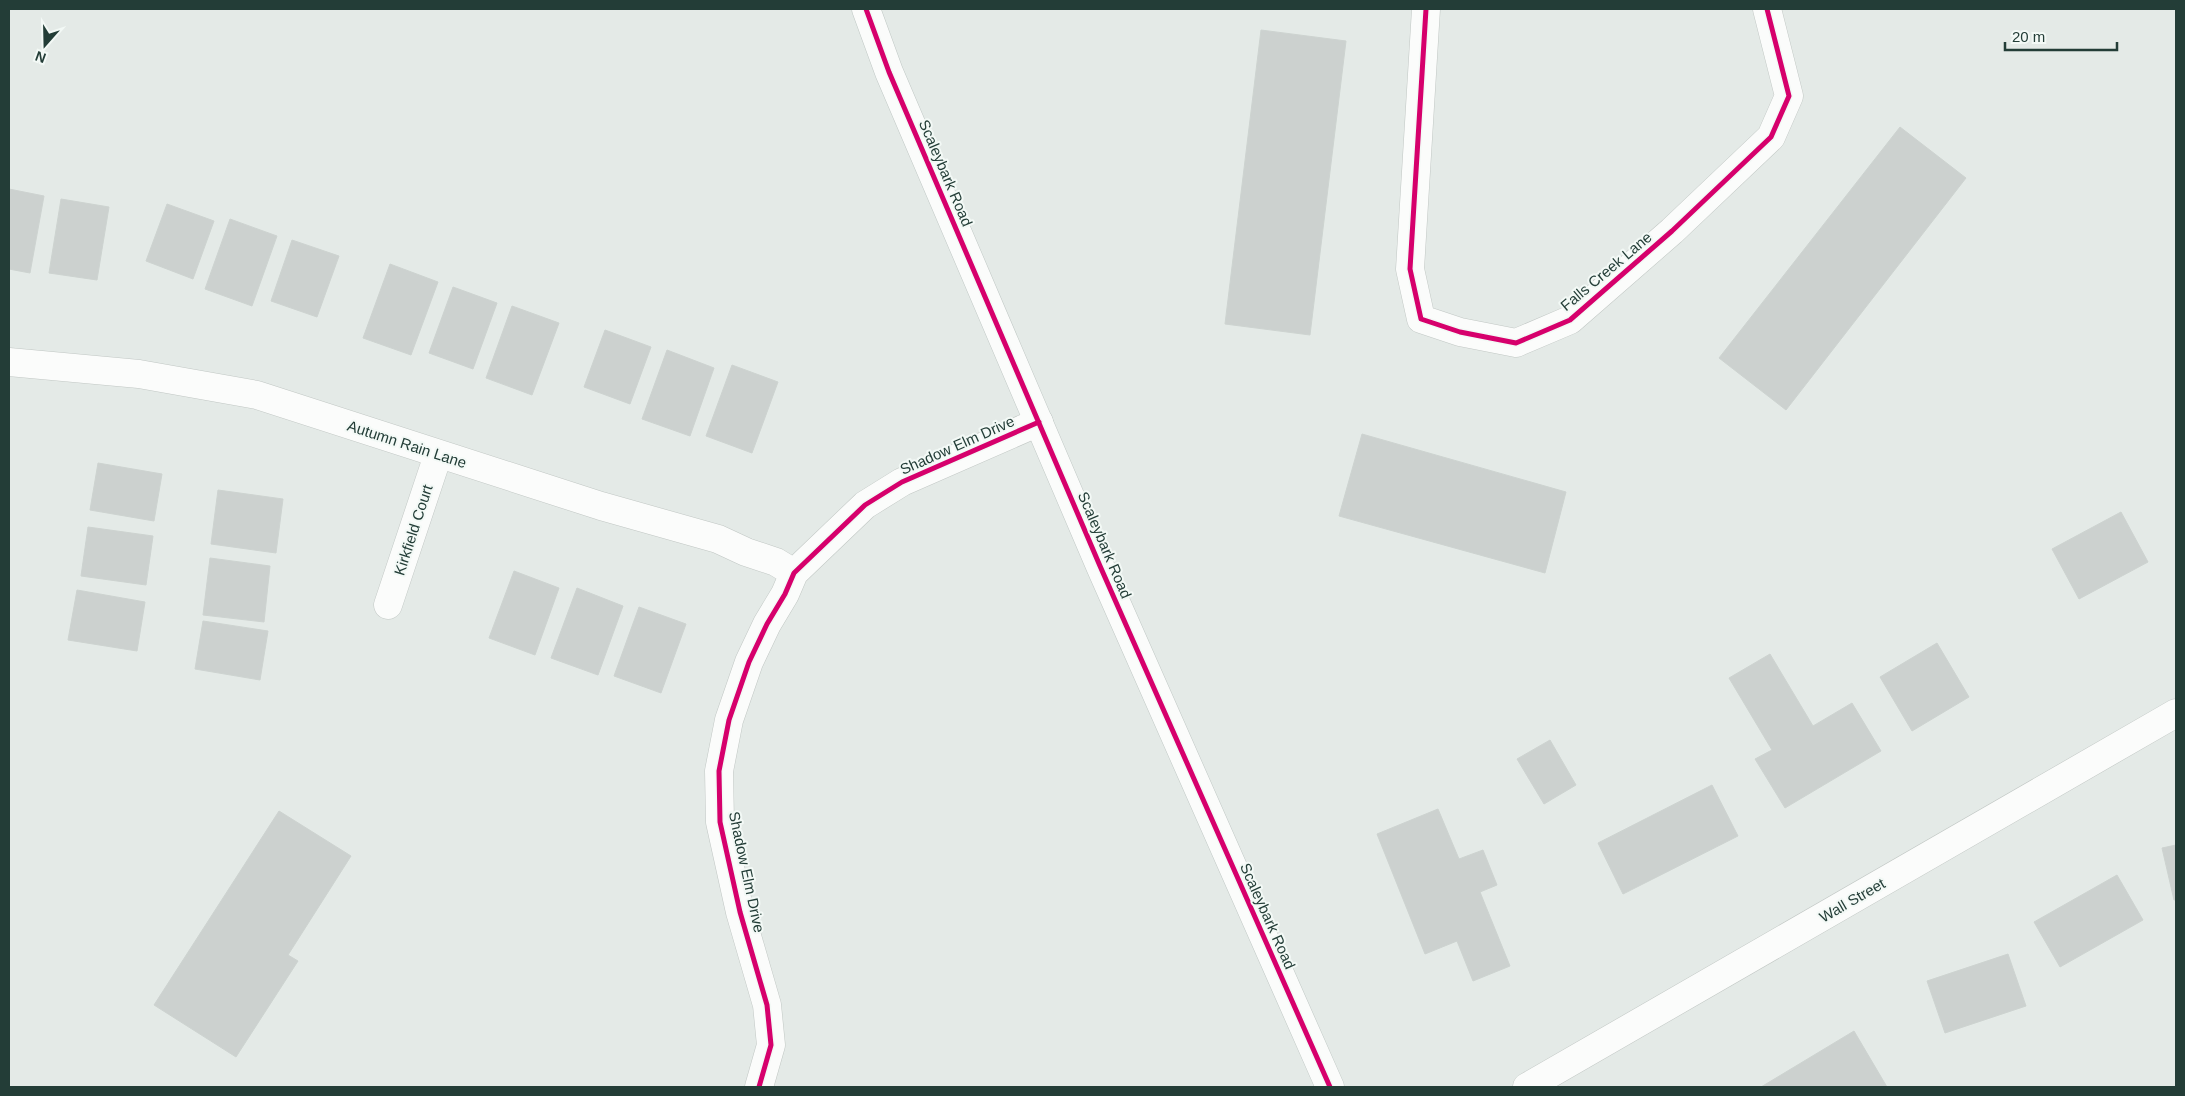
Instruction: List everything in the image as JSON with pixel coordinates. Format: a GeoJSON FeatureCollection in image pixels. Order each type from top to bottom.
{"type":"FeatureCollection","features":[{"type":"Feature","properties":{"kind":"street","name":"Scaleybark Road"},"geometry":{"type":"LineString","coordinates":[[866,9],[893,81],[1104,575],[1330,1087]]}},
{"type":"Feature","properties":{"kind":"street","name":"Falls Creek Lane"},"geometry":{"type":"LineString","coordinates":[[1426,9],[1410,269],[1421,319],[1460,332],[1516,343],[1570,320],[1672,231],[1771,137],[1789,96],[1767,9]]}},
{"type":"Feature","properties":{"kind":"street","name":"Autumn Rain Lane"},"geometry":{"type":"LineString","coordinates":[[9,362],[139,374],[257,395],[601,506],[718,539],[746,552],[776,562],[794,573]]}},
{"type":"Feature","properties":{"kind":"street","name":"Shadow Elm Drive"},"geometry":{"type":"LineString","coordinates":[[759,1087],[771,1045],[768,1005],[740,912],[720,822],[719,770],[729,720],[749,662],[794,573],[866,505],[902,482],[1039,422]]}},
{"type":"Feature","properties":{"kind":"street","name":"Kirkfield Court"},"geometry":{"type":"LineString","coordinates":[[388,605],[438,454]]}},
{"type":"Feature","properties":{"kind":"street","name":"Wall Street"},"geometry":{"type":"LineString","coordinates":[[1527,1087],[2176,713]]}},
{"type":"Feature","properties":{"kind":"building"},"geometry":{"type":"Polygon","coordinates":[[[1261,30],[1346,41],[1310,335],[1225,324],[1261,30]]]}},
{"type":"Feature","properties":{"kind":"building"},"geometry":{"type":"Polygon","coordinates":[[[1900,127],[1966,178],[1786,410],[1719,358],[1900,127]]]}},
{"type":"Feature","properties":{"kind":"building"},"geometry":{"type":"Polygon","coordinates":[[[9,189],[44,196],[30,273],[9,269],[9,189]]]}},
{"type":"Feature","properties":{"kind":"building"},"geometry":{"type":"Polygon","coordinates":[[[61,199],[109,207],[97,280],[49,273],[61,199]]]}},
{"type":"Feature","properties":{"kind":"building"},"geometry":{"type":"Polygon","coordinates":[[[167,204],[214,221],[193,279],[146,261],[167,204]]]}},
{"type":"Feature","properties":{"kind":"building"},"geometry":{"type":"Polygon","coordinates":[[[230,219],[277,236],[252,306],[205,289],[230,219]]]}},
{"type":"Feature","properties":{"kind":"building"},"geometry":{"type":"Polygon","coordinates":[[[292,240],[339,256],[317,317],[271,301],[292,240]]]}},
{"type":"Feature","properties":{"kind":"building"},"geometry":{"type":"Polygon","coordinates":[[[390,264],[438,282],[411,355],[363,338],[390,264]]]}},
{"type":"Feature","properties":{"kind":"building"},"geometry":{"type":"Polygon","coordinates":[[[453,287],[497,303],[473,369],[429,353],[453,287]]]}},
{"type":"Feature","properties":{"kind":"building"},"geometry":{"type":"Polygon","coordinates":[[[512,306],[559,323],[532,395],[486,378],[512,306]]]}},
{"type":"Feature","properties":{"kind":"building"},"geometry":{"type":"Polygon","coordinates":[[[605,330],[651,347],[630,404],[584,387],[605,330]]]}},
{"type":"Feature","properties":{"kind":"building"},"geometry":{"type":"Polygon","coordinates":[[[667,350],[714,368],[690,436],[642,419],[667,350]]]}},
{"type":"Feature","properties":{"kind":"building"},"geometry":{"type":"Polygon","coordinates":[[[732,365],[778,382],[752,453],[706,436],[732,365]]]}},
{"type":"Feature","properties":{"kind":"building"},"geometry":{"type":"Polygon","coordinates":[[[1362,434],[1566,492],[1545,573],[1339,516],[1362,434]]]}},
{"type":"Feature","properties":{"kind":"building"},"geometry":{"type":"Polygon","coordinates":[[[98,463],[162,474],[154,521],[90,510],[98,463]]]}},
{"type":"Feature","properties":{"kind":"building"},"geometry":{"type":"Polygon","coordinates":[[[218,490],[283,499],[276,553],[211,544],[218,490]]]}},
{"type":"Feature","properties":{"kind":"building"},"geometry":{"type":"Polygon","coordinates":[[[2121,512],[2148,562],[2079,599],[2052,549],[2121,512]]]}},
{"type":"Feature","properties":{"kind":"building"},"geometry":{"type":"Polygon","coordinates":[[[88,527],[153,536],[146,585],[81,576],[88,527]]]}},
{"type":"Feature","properties":{"kind":"building"},"geometry":{"type":"Polygon","coordinates":[[[210,558],[270,566],[264,622],[203,615],[210,558]]]}},
{"type":"Feature","properties":{"kind":"building"},"geometry":{"type":"Polygon","coordinates":[[[514,571],[559,588],[535,655],[489,638],[514,571]]]}},
{"type":"Feature","properties":{"kind":"building"},"geometry":{"type":"Polygon","coordinates":[[[577,588],[623,606],[598,675],[551,658],[577,588]]]}},
{"type":"Feature","properties":{"kind":"building"},"geometry":{"type":"Polygon","coordinates":[[[77,590],[145,602],[137,651],[68,640],[77,590]]]}},
{"type":"Feature","properties":{"kind":"building"},"geometry":{"type":"Polygon","coordinates":[[[639,607],[686,624],[661,693],[614,676],[639,607]]]}},
{"type":"Feature","properties":{"kind":"building"},"geometry":{"type":"Polygon","coordinates":[[[203,621],[268,631],[260,680],[195,669],[203,621]]]}},
{"type":"Feature","properties":{"kind":"building"},"geometry":{"type":"Polygon","coordinates":[[[1937,643],[1969,697],[1912,731],[1880,677],[1937,643]]]}},
{"type":"Feature","properties":{"kind":"building"},"geometry":{"type":"Polygon","coordinates":[[[1770,654],[1813,726],[1852,703],[1881,751],[1785,808],[1755,759],[1772,750],[1729,678],[1770,654]]]}},
{"type":"Feature","properties":{"kind":"building"},"geometry":{"type":"Polygon","coordinates":[[[1550,740],[1576,785],[1544,804],[1517,759],[1550,740]]]}},
{"type":"Feature","properties":{"kind":"building"},"geometry":{"type":"Polygon","coordinates":[[[1712,785],[1738,836],[1623,894],[1598,843],[1712,785]]]}},
{"type":"Feature","properties":{"kind":"building"},"geometry":{"type":"Polygon","coordinates":[[[1438,809],[1459,859],[1483,850],[1497,885],[1480,892],[1510,966],[1473,981],[1457,941],[1425,954],[1377,834],[1438,809]]]}},
{"type":"Feature","properties":{"kind":"building"},"geometry":{"type":"Polygon","coordinates":[[[279,811],[351,856],[288,955],[298,961],[236,1057],[154,1005],[279,811]]]}},
{"type":"Feature","properties":{"kind":"building"},"geometry":{"type":"Polygon","coordinates":[[[2176,845],[2176,900],[2174,900],[2162,848],[2176,845]]]}},
{"type":"Feature","properties":{"kind":"building"},"geometry":{"type":"Polygon","coordinates":[[[2117,875],[2143,920],[2060,967],[2034,922],[2117,875]]]}},
{"type":"Feature","properties":{"kind":"building"},"geometry":{"type":"Polygon","coordinates":[[[2008,954],[2026,1006],[1945,1033],[1927,981],[2008,954]]]}},
{"type":"Feature","properties":{"kind":"building"},"geometry":{"type":"Polygon","coordinates":[[[1854,1031],[1887,1087],[1761,1087],[1854,1031]]]}},
{"type":"Feature","properties":{"kind":"cycle path"},"geometry":{"type":"LineString","coordinates":[[866,9],[889,72],[1100,566],[1330,1087]]}},
{"type":"Feature","properties":{"kind":"cycle path"},"geometry":{"type":"LineString","coordinates":[[1426,9],[1410,269],[1421,319],[1460,332],[1516,343],[1570,320],[1672,231],[1771,137],[1789,96],[1767,9]]}},
{"type":"Feature","properties":{"kind":"cycle path"},"geometry":{"type":"LineString","coordinates":[[759,1087],[771,1045],[767,1005],[740,912],[720,822],[719,771],[729,720],[749,662],[794,573],[865,505],[902,482],[1039,422]]}}]}
